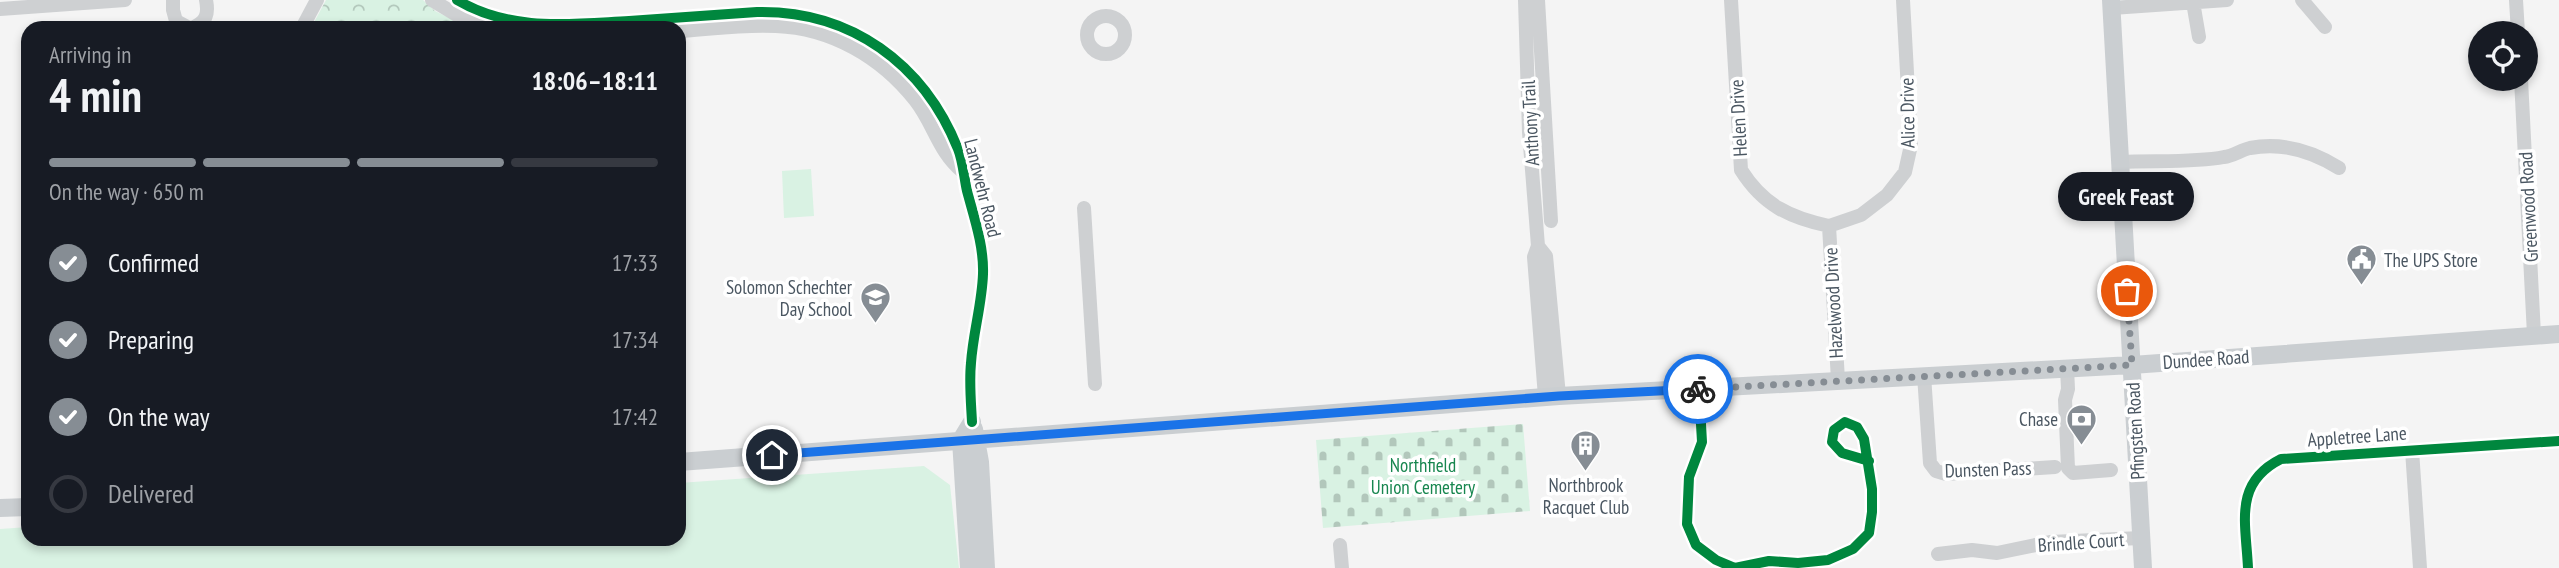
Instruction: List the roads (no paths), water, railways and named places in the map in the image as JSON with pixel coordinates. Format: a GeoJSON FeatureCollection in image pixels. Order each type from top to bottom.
{"type":"FeatureCollection","features":[{"type":"Feature","properties":{"kind":"main road","name":"Pfingsten Road"},"geometry":{"type":"LineString","coordinates":[[2112,4],[2143,568]]}},
{"type":"Feature","properties":{"kind":"main road","name":"Dundee Road"},"geometry":{"type":"LineString","coordinates":[[686,461],[970,434],[1838,380],[2132,365],[2559,334]]}},
{"type":"Feature","properties":{"kind":"main road","name":"Landwehr Road"},"geometry":{"type":"LineString","coordinates":[[969,568],[970,434]]}},
{"type":"Feature","properties":{"kind":"main road","name":"Landwehr Road"},"geometry":{"type":"LineString","coordinates":[[970,434],[986,568]]}},
{"type":"Feature","properties":{"kind":"main road"},"geometry":{"type":"LineString","coordinates":[[0,508],[21,507]]}},
{"type":"Feature","properties":{"kind":"street"},"geometry":{"type":"LineString","coordinates":[[0,9],[125,0]]}},
{"type":"Feature","properties":{"kind":"street"},"geometry":{"type":"LineString","coordinates":[[173,0],[176,21]]}},
{"type":"Feature","properties":{"kind":"street"},"geometry":{"type":"LineString","coordinates":[[204,21],[208,11],[206,0]]}},
{"type":"Feature","properties":{"kind":"street"},"geometry":{"type":"LineString","coordinates":[[306,21],[317,0]]}},
{"type":"Feature","properties":{"kind":"street"},"geometry":{"type":"LineString","coordinates":[[432,0],[469,21]]}},
{"type":"Feature","properties":{"kind":"street","name":"Landwehr Road"},"geometry":{"type":"LineString","coordinates":[[457,0],[470,8],[515,21]]}},
{"type":"Feature","properties":{"kind":"street"},"geometry":{"type":"LineString","coordinates":[[1103,0],[1104,16]]}},
{"type":"Feature","properties":{"kind":"street","name":"Anthony Trail"},"geometry":{"type":"LineString","coordinates":[[1525,0],[1529,132],[1538,246],[1534,257],[1552,397]]}},
{"type":"Feature","properties":{"kind":"street","name":"Anthony Trail"},"geometry":{"type":"LineString","coordinates":[[1538,0],[1551,221]]}},
{"type":"Feature","properties":{"kind":"street","name":"Helen Drive"},"geometry":{"type":"LineString","coordinates":[[1731,0],[1741,170],[1752,187],[1770,203],[1798,220],[1829,226]]}},
{"type":"Feature","properties":{"kind":"street","name":"Alice Drive"},"geometry":{"type":"LineString","coordinates":[[1829,226],[1861,215],[1887,195],[1905,172],[1911,145],[1903,0]]}},
{"type":"Feature","properties":{"kind":"street"},"geometry":{"type":"LineString","coordinates":[[2112,4],[2227,0]]}},
{"type":"Feature","properties":{"kind":"street"},"geometry":{"type":"LineString","coordinates":[[2302,0],[2325,27]]}},
{"type":"Feature","properties":{"kind":"street"},"geometry":{"type":"LineString","coordinates":[[2516,0],[2517,21]]}},
{"type":"Feature","properties":{"kind":"street"},"geometry":{"type":"LineString","coordinates":[[2193,2],[2199,37]]}},
{"type":"Feature","properties":{"kind":"street","name":"Landwehr Road"},"geometry":{"type":"LineString","coordinates":[[600,21],[771,6],[860,35],[898,60],[921,84],[943,117],[960,153],[984,271],[971,363],[970,434]]}},
{"type":"Feature","properties":{"kind":"street","name":"Landwehr Road"},"geometry":{"type":"LineString","coordinates":[[686,31],[776,26],[810,31],[841,41],[868,56],[900,82],[924,111],[948,159],[962,171]]}},
{"type":"Feature","properties":{"kind":"street","name":"Greenwood Road"},"geometry":{"type":"LineString","coordinates":[[2522,91],[2535,335]]}},
{"type":"Feature","properties":{"kind":"street"},"geometry":{"type":"LineString","coordinates":[[1529,132],[1545,131]]}},
{"type":"Feature","properties":{"kind":"street"},"geometry":{"type":"LineString","coordinates":[[2120,162],[2226,157],[2246,149],[2269,145],[2293,148],[2321,157],[2339,168]]}},
{"type":"Feature","properties":{"kind":"street"},"geometry":{"type":"LineString","coordinates":[[1084,208],[1095,384]]}},
{"type":"Feature","properties":{"kind":"street","name":"Hazelwood Drive"},"geometry":{"type":"LineString","coordinates":[[1829,226],[1838,380]]}},
{"type":"Feature","properties":{"kind":"street"},"geometry":{"type":"LineString","coordinates":[[2067,368],[2068,389],[2065,400],[2068,468],[2073,473],[2112,470]]}},
{"type":"Feature","properties":{"kind":"street","name":"Dunsten Pass"},"geometry":{"type":"LineString","coordinates":[[1924,375],[1930,463],[1936,471],[1946,474],[2054,467]]}},
{"type":"Feature","properties":{"kind":"street"},"geometry":{"type":"LineString","coordinates":[[1699,389],[1702,442],[1689,477],[1687,524],[1696,545],[1716,560],[1735,568],[1769,561],[1798,563],[1828,560],[1853,549],[1869,533],[1872,512],[1869,461]]}},
{"type":"Feature","properties":{"kind":"street","name":"Appletree Lane"},"geometry":{"type":"LineString","coordinates":[[2248,568],[2245,503],[2252,484],[2265,468],[2281,459],[2559,441]]}},
{"type":"Feature","properties":{"kind":"street"},"geometry":{"type":"LineString","coordinates":[[2412,450],[2420,568]]}},
{"type":"Feature","properties":{"kind":"street","name":"Brindle Court"},"geometry":{"type":"LineString","coordinates":[[1938,554],[1972,550],[1997,553],[2050,542],[2141,538]]}},
{"type":"Feature","properties":{"kind":"street"},"geometry":{"type":"LineString","coordinates":[[1340,545],[1342,568]]}},
{"type":"Feature","properties":{"kind":"place","name":"The UPS Store"},"geometry":{"type":"Point","coordinates":[2361,287]}},
{"type":"Feature","properties":{"kind":"place","name":"Greek Feast"},"geometry":{"type":"Point","coordinates":[2127,291]}},
{"type":"Feature","properties":{"kind":"place","name":"Solomon Schechter Day School"},"geometry":{"type":"Point","coordinates":[875,325]}},
{"type":"Feature","properties":{"kind":"place","name":"Chase"},"geometry":{"type":"Point","coordinates":[2081,446]}},
{"type":"Feature","properties":{"kind":"place","name":"Northbrook Racquet Club"},"geometry":{"type":"Point","coordinates":[1586,473]}},
{"type":"Feature","properties":{"kind":"park label","name":"Northfield Union Cemetery"},"geometry":{"type":"Point","coordinates":[1423,476]}}]}
